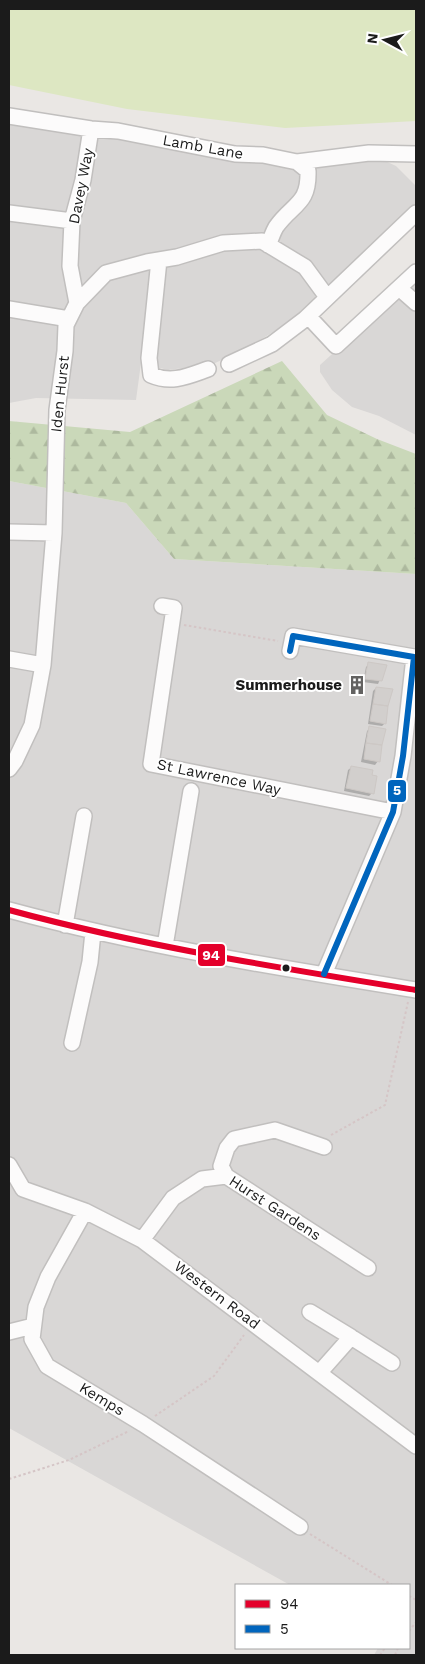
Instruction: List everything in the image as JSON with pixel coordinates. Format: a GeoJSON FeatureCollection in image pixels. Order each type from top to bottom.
{"type":"FeatureCollection","features":[{"type":"Feature","properties":{"kind":"street","name":"Lamb Lane"},"geometry":{"type":"LineString","coordinates":[[9,116],[91,129],[118,131],[235,154],[263,155],[297,162],[369,153],[416,154]]}},
{"type":"Feature","properties":{"kind":"street","name":"Davey Way"},"geometry":{"type":"LineString","coordinates":[[77,303],[70,266],[72,221],[83,180],[91,129]]}},
{"type":"Feature","properties":{"kind":"street"},"geometry":{"type":"LineString","coordinates":[[268,245],[276,227],[296,208],[308,188],[308,170],[297,162]]}},
{"type":"Feature","properties":{"kind":"street"},"geometry":{"type":"LineString","coordinates":[[9,213],[72,221]]}},
{"type":"Feature","properties":{"kind":"street"},"geometry":{"type":"LineString","coordinates":[[229,364],[272,344],[308,316],[416,213]]}},
{"type":"Feature","properties":{"kind":"street","name":"Iden Hurst"},"geometry":{"type":"LineString","coordinates":[[9,769],[15,761],[32,725],[43,665],[54,533],[56,443],[66,325],[77,303],[106,274],[177,257],[223,243],[262,241],[305,267],[328,297]]}},
{"type":"Feature","properties":{"kind":"street"},"geometry":{"type":"LineString","coordinates":[[159,260],[148,358],[151,375],[162,380],[176,380],[208,369]]}},
{"type":"Feature","properties":{"kind":"street"},"geometry":{"type":"LineString","coordinates":[[308,316],[336,346],[416,272]]}},
{"type":"Feature","properties":{"kind":"street"},"geometry":{"type":"LineString","coordinates":[[399,288],[416,303]]}},
{"type":"Feature","properties":{"kind":"street"},"geometry":{"type":"LineString","coordinates":[[9,309],[69,319]]}},
{"type":"Feature","properties":{"kind":"street"},"geometry":{"type":"LineString","coordinates":[[9,532],[54,533]]}},
{"type":"Feature","properties":{"kind":"street"},"geometry":{"type":"LineString","coordinates":[[162,606],[174,608],[172,623]]}},
{"type":"Feature","properties":{"kind":"street","name":"St Lawrence Way"},"geometry":{"type":"LineString","coordinates":[[172,623],[151,764],[393,812]]}},
{"type":"Feature","properties":{"kind":"street"},"geometry":{"type":"LineString","coordinates":[[291,647],[292,636],[414,657],[403,756],[393,812],[324,974]]}},
{"type":"Feature","properties":{"kind":"street"},"geometry":{"type":"LineString","coordinates":[[9,659],[43,665]]}},
{"type":"Feature","properties":{"kind":"street"},"geometry":{"type":"LineString","coordinates":[[165,946],[192,791]]}},
{"type":"Feature","properties":{"kind":"street"},"geometry":{"type":"LineString","coordinates":[[65,924],[84,816]]}},
{"type":"Feature","properties":{"kind":"street"},"geometry":{"type":"LineString","coordinates":[[9,910],[93,932],[413,990]]}},
{"type":"Feature","properties":{"kind":"street"},"geometry":{"type":"LineString","coordinates":[[72,1043],[90,962],[93,932]]}},
{"type":"Feature","properties":{"kind":"street"},"geometry":{"type":"LineString","coordinates":[[226,1176],[221,1166],[227,1148],[234,1140],[275,1130],[327,1141]]}},
{"type":"Feature","properties":{"kind":"street","name":"Western Road"},"geometry":{"type":"LineString","coordinates":[[9,1165],[23,1189],[85,1211],[142,1240],[416,1446]]}},
{"type":"Feature","properties":{"kind":"street","name":"Hurst Gardens"},"geometry":{"type":"LineString","coordinates":[[142,1240],[172,1198],[202,1179],[226,1176],[368,1268]]}},
{"type":"Feature","properties":{"kind":"street","name":"Kemps"},"geometry":{"type":"LineString","coordinates":[[85,1211],[48,1277],[36,1307],[32,1339],[47,1366],[143,1424],[300,1527]]}},
{"type":"Feature","properties":{"kind":"street"},"geometry":{"type":"LineString","coordinates":[[310,1312],[392,1363]]}},
{"type":"Feature","properties":{"kind":"street"},"geometry":{"type":"LineString","coordinates":[[9,1332],[33,1326]]}},
{"type":"Feature","properties":{"kind":"street"},"geometry":{"type":"LineString","coordinates":[[320,1372],[351,1337]]}},
{"type":"Feature","properties":{"kind":"path"},"geometry":{"type":"LineString","coordinates":[[172,623],[291,647]]}},
{"type":"Feature","properties":{"kind":"path"},"geometry":{"type":"LineString","coordinates":[[327,1141],[385,1105],[413,990]]}},
{"type":"Feature","properties":{"kind":"path"},"geometry":{"type":"LineString","coordinates":[[9,1479],[69,1460],[143,1424],[214,1376],[253,1323]]}},
{"type":"Feature","properties":{"kind":"path"},"geometry":{"type":"LineString","coordinates":[[300,1527],[390,1584]]}},
{"type":"Feature","properties":{"kind":"shaded area"},"geometry":{"type":"Polygon","coordinates":[[[9,118],[212,151],[383,160],[396,166],[416,186],[416,206],[288,323],[245,349],[213,364],[168,370],[141,363],[136,400],[36,398],[9,403],[9,118]]]}},
{"type":"Feature","properties":{"kind":"shaded area"},"geometry":{"type":"Polygon","coordinates":[[[416,278],[416,435],[379,416],[352,407],[332,390],[320,372],[320,365],[416,278]]]}},
{"type":"Feature","properties":{"kind":"shaded area"},"geometry":{"type":"Polygon","coordinates":[[[9,481],[126,503],[174,559],[416,574],[416,1655],[374,1655],[377,1649],[410,1649],[410,1584],[288,1584],[9,1428],[9,481]]]}},
{"type":"Feature","properties":{"kind":"green space"},"geometry":{"type":"Polygon","coordinates":[[[9,9],[416,9],[416,121],[285,128],[127,109],[9,85],[9,9]]]}},
{"type":"Feature","properties":{"kind":"green space"},"geometry":{"type":"Polygon","coordinates":[[[282,361],[327,415],[377,439],[416,454],[416,574],[174,559],[126,503],[9,481],[9,421],[130,432],[282,361]]]}},
{"type":"Feature","properties":{"kind":"building"},"geometry":{"type":"Polygon","coordinates":[[[368,662],[387,665],[382,681],[365,679],[368,662]]]}},
{"type":"Feature","properties":{"kind":"building"},"geometry":{"type":"Polygon","coordinates":[[[376,687],[393,689],[388,706],[373,704],[376,687]]]}},
{"type":"Feature","properties":{"kind":"building"},"geometry":{"type":"Polygon","coordinates":[[[373,704],[388,706],[386,724],[370,721],[373,704]]]}},
{"type":"Feature","properties":{"kind":"building"},"geometry":{"type":"Polygon","coordinates":[[[369,726],[386,729],[382,745],[366,743],[369,726]]]}},
{"type":"Feature","properties":{"kind":"building"},"geometry":{"type":"Polygon","coordinates":[[[366,743],[382,745],[380,762],[364,759],[366,743]]]}},
{"type":"Feature","properties":{"kind":"building"},"geometry":{"type":"Polygon","coordinates":[[[351,766],[373,770],[372,775],[377,776],[374,794],[346,788],[351,766]]]}},
{"type":"Feature","properties":{"kind":"transit line","name":"5"},"geometry":{"type":"LineString","coordinates":[[290,651],[293,636],[414,657],[403,756],[393,812],[324,974]]}},
{"type":"Feature","properties":{"kind":"transit line","name":"94"},"geometry":{"type":"LineString","coordinates":[[9,910],[110,935],[160,945],[263,965],[416,990]]}},
{"type":"Feature","properties":{"kind":"place","name":"Summerhouse"},"geometry":{"type":"Point","coordinates":[357,685]}}]}
